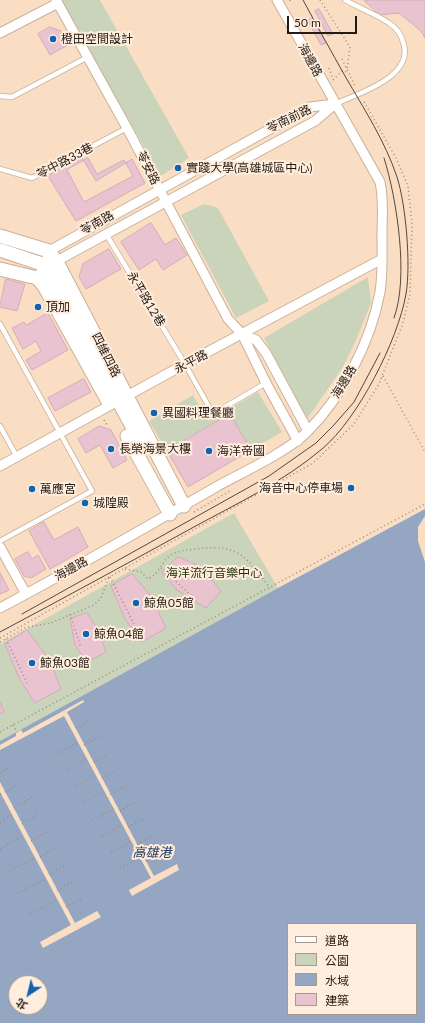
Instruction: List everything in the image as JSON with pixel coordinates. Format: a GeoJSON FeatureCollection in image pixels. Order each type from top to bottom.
{"type":"FeatureCollection","features":[{"type":"Feature","properties":{"kind":"street","name":"海邊路"},"geometry":{"type":"LineString","coordinates":[[0,608],[298,441],[308,431],[337,393],[363,348],[373,321],[380,291],[382,259],[382,193],[380,182],[334,104],[277,0]]}},
{"type":"Feature","properties":{"kind":"street"},"geometry":{"type":"LineString","coordinates":[[0,33],[57,1]]}},
{"type":"Feature","properties":{"kind":"street","name":"苓安路"},"geometry":{"type":"LineString","coordinates":[[57,1],[127,128],[228,319],[242,334],[266,383],[298,441]]}},
{"type":"Feature","properties":{"kind":"street","name":"苓南前路"},"geometry":{"type":"LineString","coordinates":[[158,189],[310,107],[334,104]]}},
{"type":"Feature","properties":{"kind":"street","name":"苓南前路"},"geometry":{"type":"LineString","coordinates":[[165,202],[315,121],[334,104]]}},
{"type":"Feature","properties":{"kind":"street","name":"苓南路"},"geometry":{"type":"LineString","coordinates":[[49,250],[158,189]]}},
{"type":"Feature","properties":{"kind":"street","name":"苓南路"},"geometry":{"type":"LineString","coordinates":[[37,278],[51,264],[165,202]]}},
{"type":"Feature","properties":{"kind":"street"},"geometry":{"type":"LineString","coordinates":[[0,236],[49,250]]}},
{"type":"Feature","properties":{"kind":"street"},"geometry":{"type":"LineString","coordinates":[[0,250],[51,264]]}},
{"type":"Feature","properties":{"kind":"street","name":"四維四路"},"geometry":{"type":"LineString","coordinates":[[49,250],[51,264],[119,402],[177,510]]}},
{"type":"Feature","properties":{"kind":"street","name":"永平路"},"geometry":{"type":"LineString","coordinates":[[0,466],[119,402],[185,364],[382,259]]}},
{"type":"Feature","properties":{"kind":"street"},"geometry":{"type":"LineString","coordinates":[[0,269],[37,278]]}},
{"type":"Feature","properties":{"kind":"street","name":"四維四路"},"geometry":{"type":"LineString","coordinates":[[37,278],[44,286],[119,402],[177,510]]}},
{"type":"Feature","properties":{"kind":"street","name":"苓安路"},"geometry":{"type":"LineString","coordinates":[[242,334],[256,340],[266,353],[308,431]]}},
{"type":"Feature","properties":{"kind":"street"},"geometry":{"type":"LineString","coordinates":[[0,547],[26,594]]}},
{"type":"Feature","properties":{"kind":"lane"},"geometry":{"type":"LineString","coordinates":[[334,104],[372,88],[392,76],[399,69],[404,59],[405,49],[403,39],[397,30],[388,23],[345,0]]}},
{"type":"Feature","properties":{"kind":"lane"},"geometry":{"type":"LineString","coordinates":[[0,96],[12,97],[88,57]]}},
{"type":"Feature","properties":{"kind":"lane","name":"苓中路33巷"},"geometry":{"type":"LineString","coordinates":[[0,169],[32,178],[127,128]]}},
{"type":"Feature","properties":{"kind":"lane","name":"永平路12巷"},"geometry":{"type":"LineString","coordinates":[[106,234],[185,364],[213,414],[266,383]]}},
{"type":"Feature","properties":{"kind":"lane"},"geometry":{"type":"LineString","coordinates":[[0,324],[92,491],[0,541]]}},
{"type":"Feature","properties":{"kind":"lane"},"geometry":{"type":"LineString","coordinates":[[0,426],[17,457]]}},
{"type":"Feature","properties":{"kind":"path"},"geometry":{"type":"LineString","coordinates":[[320,0],[350,47],[347,72]]}},
{"type":"Feature","properties":{"kind":"path"},"geometry":{"type":"LineString","coordinates":[[342,59],[347,72]]}},
{"type":"Feature","properties":{"kind":"path"},"geometry":{"type":"LineString","coordinates":[[329,68],[334,79]]}},
{"type":"Feature","properties":{"kind":"path"},"geometry":{"type":"LineString","coordinates":[[324,85],[334,79],[338,73],[342,71],[347,72]]}},
{"type":"Feature","properties":{"kind":"path"},"geometry":{"type":"LineString","coordinates":[[383,376],[425,452]]}},
{"type":"Feature","properties":{"kind":"path"},"geometry":{"type":"LineString","coordinates":[[0,732],[425,504]]}},
{"type":"Feature","properties":{"kind":"path"},"geometry":{"type":"LineString","coordinates":[[124,568],[141,572],[148,579],[160,572],[163,562],[179,551],[223,547],[232,549],[250,562],[270,588]]}},
{"type":"Feature","properties":{"kind":"path"},"geometry":{"type":"LineString","coordinates":[[161,568],[192,596]]}},
{"type":"Feature","properties":{"kind":"path"},"geometry":{"type":"LineString","coordinates":[[0,642],[27,627],[51,623],[94,605],[100,598],[109,577],[134,624]]}},
{"type":"Feature","properties":{"kind":"path"},"geometry":{"type":"LineString","coordinates":[[70,614],[81,648]]}},
{"type":"Feature","properties":{"kind":"path"},"geometry":{"type":"LineString","coordinates":[[6,638],[27,683]]}},
{"type":"Feature","properties":{"kind":"path"},"geometry":{"type":"LineString","coordinates":[[76,728],[92,719]]}},
{"type":"Feature","properties":{"kind":"path"},"geometry":{"type":"LineString","coordinates":[[13,725],[17,732]]}},
{"type":"Feature","properties":{"kind":"path"},"geometry":{"type":"LineString","coordinates":[[84,745],[102,735]]}},
{"type":"Feature","properties":{"kind":"path"},"geometry":{"type":"LineString","coordinates":[[58,753],[78,742]]}},
{"type":"Feature","properties":{"kind":"path"},"geometry":{"type":"LineString","coordinates":[[94,762],[110,753]]}},
{"type":"Feature","properties":{"kind":"path"},"geometry":{"type":"LineString","coordinates":[[67,770],[87,759]]}},
{"type":"Feature","properties":{"kind":"path"},"geometry":{"type":"LineString","coordinates":[[0,773],[13,765]]}},
{"type":"Feature","properties":{"kind":"path"},"geometry":{"type":"LineString","coordinates":[[102,778],[118,769]]}},
{"type":"Feature","properties":{"kind":"path"},"geometry":{"type":"LineString","coordinates":[[75,786],[96,775]]}},
{"type":"Feature","properties":{"kind":"path"},"geometry":{"type":"LineString","coordinates":[[5,792],[22,782]]}},
{"type":"Feature","properties":{"kind":"path"},"geometry":{"type":"LineString","coordinates":[[110,794],[128,785]]}},
{"type":"Feature","properties":{"kind":"path"},"geometry":{"type":"LineString","coordinates":[[83,802],[104,791]]}},
{"type":"Feature","properties":{"kind":"path"},"geometry":{"type":"LineString","coordinates":[[14,808],[32,798]]}},
{"type":"Feature","properties":{"kind":"path"},"geometry":{"type":"LineString","coordinates":[[120,811],[137,801]]}},
{"type":"Feature","properties":{"kind":"path"},"geometry":{"type":"LineString","coordinates":[[92,820],[114,809]]}},
{"type":"Feature","properties":{"kind":"path"},"geometry":{"type":"LineString","coordinates":[[22,824],[40,814]]}},
{"type":"Feature","properties":{"kind":"path"},"geometry":{"type":"LineString","coordinates":[[0,822],[12,815]]}},
{"type":"Feature","properties":{"kind":"path"},"geometry":{"type":"LineString","coordinates":[[128,827],[146,818]]}},
{"type":"Feature","properties":{"kind":"path"},"geometry":{"type":"LineString","coordinates":[[102,836],[122,825]]}},
{"type":"Feature","properties":{"kind":"path"},"geometry":{"type":"LineString","coordinates":[[31,840],[48,831]]}},
{"type":"Feature","properties":{"kind":"path"},"geometry":{"type":"LineString","coordinates":[[137,844],[154,835]]}},
{"type":"Feature","properties":{"kind":"path"},"geometry":{"type":"LineString","coordinates":[[0,850],[23,836]]}},
{"type":"Feature","properties":{"kind":"path"},"geometry":{"type":"LineString","coordinates":[[111,853],[131,841]]}},
{"type":"Feature","properties":{"kind":"path"},"geometry":{"type":"LineString","coordinates":[[40,857],[56,848]]}},
{"type":"Feature","properties":{"kind":"path"},"geometry":{"type":"LineString","coordinates":[[146,861],[163,851]]}},
{"type":"Feature","properties":{"kind":"path"},"geometry":{"type":"LineString","coordinates":[[7,872],[35,858]]}},
{"type":"Feature","properties":{"kind":"path"},"geometry":{"type":"LineString","coordinates":[[120,868],[140,858]]}},
{"type":"Feature","properties":{"kind":"path"},"geometry":{"type":"LineString","coordinates":[[49,874],[66,865]]}},
{"type":"Feature","properties":{"kind":"path"},"geometry":{"type":"LineString","coordinates":[[18,893],[46,878]]}},
{"type":"Feature","properties":{"kind":"path"},"geometry":{"type":"LineString","coordinates":[[57,890],[75,881]]}},
{"type":"Feature","properties":{"kind":"path"},"geometry":{"type":"LineString","coordinates":[[66,907],[83,898]]}},
{"type":"Feature","properties":{"kind":"path"},"geometry":{"type":"LineString","coordinates":[[30,914],[57,900]]}},
{"type":"Feature","properties":{"kind":"green space"},"geometry":{"type":"Polygon","coordinates":[[[59,0],[100,0],[189,158],[161,176],[59,0]]]}},
{"type":"Feature","properties":{"kind":"green space"},"geometry":{"type":"Polygon","coordinates":[[[204,204],[218,208],[269,301],[236,318],[181,215],[204,204]]]}},
{"type":"Feature","properties":{"kind":"green space"},"geometry":{"type":"Polygon","coordinates":[[[368,277],[371,303],[356,340],[343,367],[307,419],[264,338],[368,277]]]}},
{"type":"Feature","properties":{"kind":"green space"},"geometry":{"type":"Polygon","coordinates":[[[258,392],[282,432],[251,450],[229,414],[167,451],[149,421],[193,395],[208,421],[258,392]]]}},
{"type":"Feature","properties":{"kind":"green space","name":"海洋流行音樂中心"},"geometry":{"type":"Polygon","coordinates":[[[234,513],[278,588],[0,741],[0,644],[234,513]]]}},
{"type":"Feature","properties":{"kind":"water","name":"高雄港"},"geometry":{"type":"Polygon","coordinates":[[[425,509],[425,1023],[0,1023],[0,741],[425,509]]]}},
{"type":"Feature","properties":{"kind":"pier"},"geometry":{"type":"Polygon","coordinates":[[[425,516],[425,562],[418,541],[418,527],[425,516]]]}},
{"type":"Feature","properties":{"kind":"pier"},"geometry":{"type":"Polygon","coordinates":[[[83,700],[84,702],[67,712],[154,876],[177,864],[179,870],[132,896],[129,890],[151,878],[64,716],[0,750],[0,745],[16,736],[16,733],[21,730],[23,733],[83,700]]]}},
{"type":"Feature","properties":{"kind":"pier"},"geometry":{"type":"Polygon","coordinates":[[[0,782],[75,923],[97,911],[101,917],[43,948],[40,942],[71,925],[0,792],[0,782]]]}},
{"type":"Feature","properties":{"kind":"building"},"geometry":{"type":"Polygon","coordinates":[[[364,0],[425,0],[425,38],[421,31],[399,13],[380,15],[364,0]]]}},
{"type":"Feature","properties":{"kind":"building"},"geometry":{"type":"Polygon","coordinates":[[[319,9],[333,34],[328,36],[315,11],[319,9]]]}},
{"type":"Feature","properties":{"kind":"building"},"geometry":{"type":"Polygon","coordinates":[[[312,18],[326,43],[321,45],[308,21],[312,18]]]}},
{"type":"Feature","properties":{"kind":"building","name":"橙田空間設計"},"geometry":{"type":"Polygon","coordinates":[[[50,27],[61,31],[68,45],[50,55],[38,34],[50,27]]]}},
{"type":"Feature","properties":{"kind":"building"},"geometry":{"type":"Polygon","coordinates":[[[81,156],[96,181],[132,159],[145,183],[76,221],[48,176],[81,156]]]}},
{"type":"Feature","properties":{"kind":"building"},"geometry":{"type":"Polygon","coordinates":[[[88,158],[97,174],[124,160],[133,176],[84,202],[67,170],[88,158]]]}},
{"type":"Feature","properties":{"kind":"building"},"geometry":{"type":"Polygon","coordinates":[[[151,223],[165,245],[176,238],[187,255],[163,270],[156,259],[139,270],[121,242],[151,223]]]}},
{"type":"Feature","properties":{"kind":"building"},"geometry":{"type":"Polygon","coordinates":[[[109,249],[121,269],[86,289],[79,277],[83,264],[109,249]]]}},
{"type":"Feature","properties":{"kind":"building"},"geometry":{"type":"Polygon","coordinates":[[[6,279],[25,284],[17,311],[0,307],[6,279]]]}},
{"type":"Feature","properties":{"kind":"building"},"geometry":{"type":"Polygon","coordinates":[[[48,313],[68,350],[32,370],[26,360],[41,351],[36,341],[23,349],[12,328],[24,322],[26,325],[48,313]]]}},
{"type":"Feature","properties":{"kind":"building"},"geometry":{"type":"Polygon","coordinates":[[[84,379],[91,392],[55,411],[48,398],[84,379]]]}},
{"type":"Feature","properties":{"kind":"building","name":"海洋帝國"},"geometry":{"type":"Polygon","coordinates":[[[230,414],[251,450],[188,487],[167,451],[230,414]]]}},
{"type":"Feature","properties":{"kind":"building","name":"長榮海景大樓"},"geometry":{"type":"Polygon","coordinates":[[[100,426],[111,430],[127,460],[113,468],[100,445],[86,453],[78,439],[100,426]]]}},
{"type":"Feature","properties":{"kind":"building"},"geometry":{"type":"Polygon","coordinates":[[[44,522],[54,540],[78,527],[88,547],[50,569],[29,531],[44,522]]]}},
{"type":"Feature","properties":{"kind":"building"},"geometry":{"type":"Polygon","coordinates":[[[28,552],[32,559],[38,555],[46,569],[31,578],[24,576],[15,559],[28,552]]]}},
{"type":"Feature","properties":{"kind":"building"},"geometry":{"type":"Polygon","coordinates":[[[178,557],[200,566],[221,591],[206,608],[177,590],[162,572],[178,557]]]}},
{"type":"Feature","properties":{"kind":"building"},"geometry":{"type":"Polygon","coordinates":[[[0,573],[9,590],[0,594],[0,573]]]}},
{"type":"Feature","properties":{"kind":"building","name":"鯨魚05館"},"geometry":{"type":"Polygon","coordinates":[[[132,574],[151,596],[166,628],[142,642],[125,619],[111,586],[132,574]]]}},
{"type":"Feature","properties":{"kind":"building","name":"鯨魚04館"},"geometry":{"type":"Polygon","coordinates":[[[87,613],[98,630],[106,652],[87,662],[75,645],[70,619],[87,613]]]}},
{"type":"Feature","properties":{"kind":"building","name":"鯨魚03館"},"geometry":{"type":"Polygon","coordinates":[[[27,630],[49,659],[61,689],[35,703],[20,680],[5,644],[27,630]]]}},
{"type":"Feature","properties":{"kind":"building"},"geometry":{"type":"Polygon","coordinates":[[[0,702],[4,712],[0,714],[0,702]]]}},
{"type":"Feature","properties":{"kind":"tram line"},"geometry":{"type":"LineString","coordinates":[[0,632],[259,492],[291,472],[307,461],[336,436],[349,419],[374,378],[395,333],[402,313],[406,294],[408,252],[403,203],[397,177],[380,138],[303,0]]}},
{"type":"Feature","properties":{"kind":"tram line"},"geometry":{"type":"LineString","coordinates":[[384,158],[389,175],[400,238],[401,282],[394,318]]}},
{"type":"Feature","properties":{"kind":"tram line"},"geometry":{"type":"LineString","coordinates":[[22,614],[269,476],[316,443],[354,402],[380,353]]}},
{"type":"Feature","properties":{"kind":"place","name":"橙田空間設計"},"geometry":{"type":"Point","coordinates":[53,39]}},
{"type":"Feature","properties":{"kind":"place","name":"實踐大學(高雄城區中心)"},"geometry":{"type":"Point","coordinates":[178,168]}},
{"type":"Feature","properties":{"kind":"place","name":"頂加"},"geometry":{"type":"Point","coordinates":[38,307]}},
{"type":"Feature","properties":{"kind":"place","name":"異國料理餐廳"},"geometry":{"type":"Point","coordinates":[154,413]}},
{"type":"Feature","properties":{"kind":"place","name":"長榮海景大樓"},"geometry":{"type":"Point","coordinates":[111,449]}},
{"type":"Feature","properties":{"kind":"place","name":"海洋帝國"},"geometry":{"type":"Point","coordinates":[209,451]}},
{"type":"Feature","properties":{"kind":"place","name":"海音中心停車場"},"geometry":{"type":"Point","coordinates":[351,488]}},
{"type":"Feature","properties":{"kind":"place","name":"萬應宮"},"geometry":{"type":"Point","coordinates":[32,489]}},
{"type":"Feature","properties":{"kind":"place","name":"城隍殿"},"geometry":{"type":"Point","coordinates":[85,503]}},
{"type":"Feature","properties":{"kind":"place","name":"鯨魚05館"},"geometry":{"type":"Point","coordinates":[136,603]}},
{"type":"Feature","properties":{"kind":"place","name":"鯨魚04館"},"geometry":{"type":"Point","coordinates":[86,634]}},
{"type":"Feature","properties":{"kind":"place","name":"鯨魚03館"},"geometry":{"type":"Point","coordinates":[32,663]}}]}
